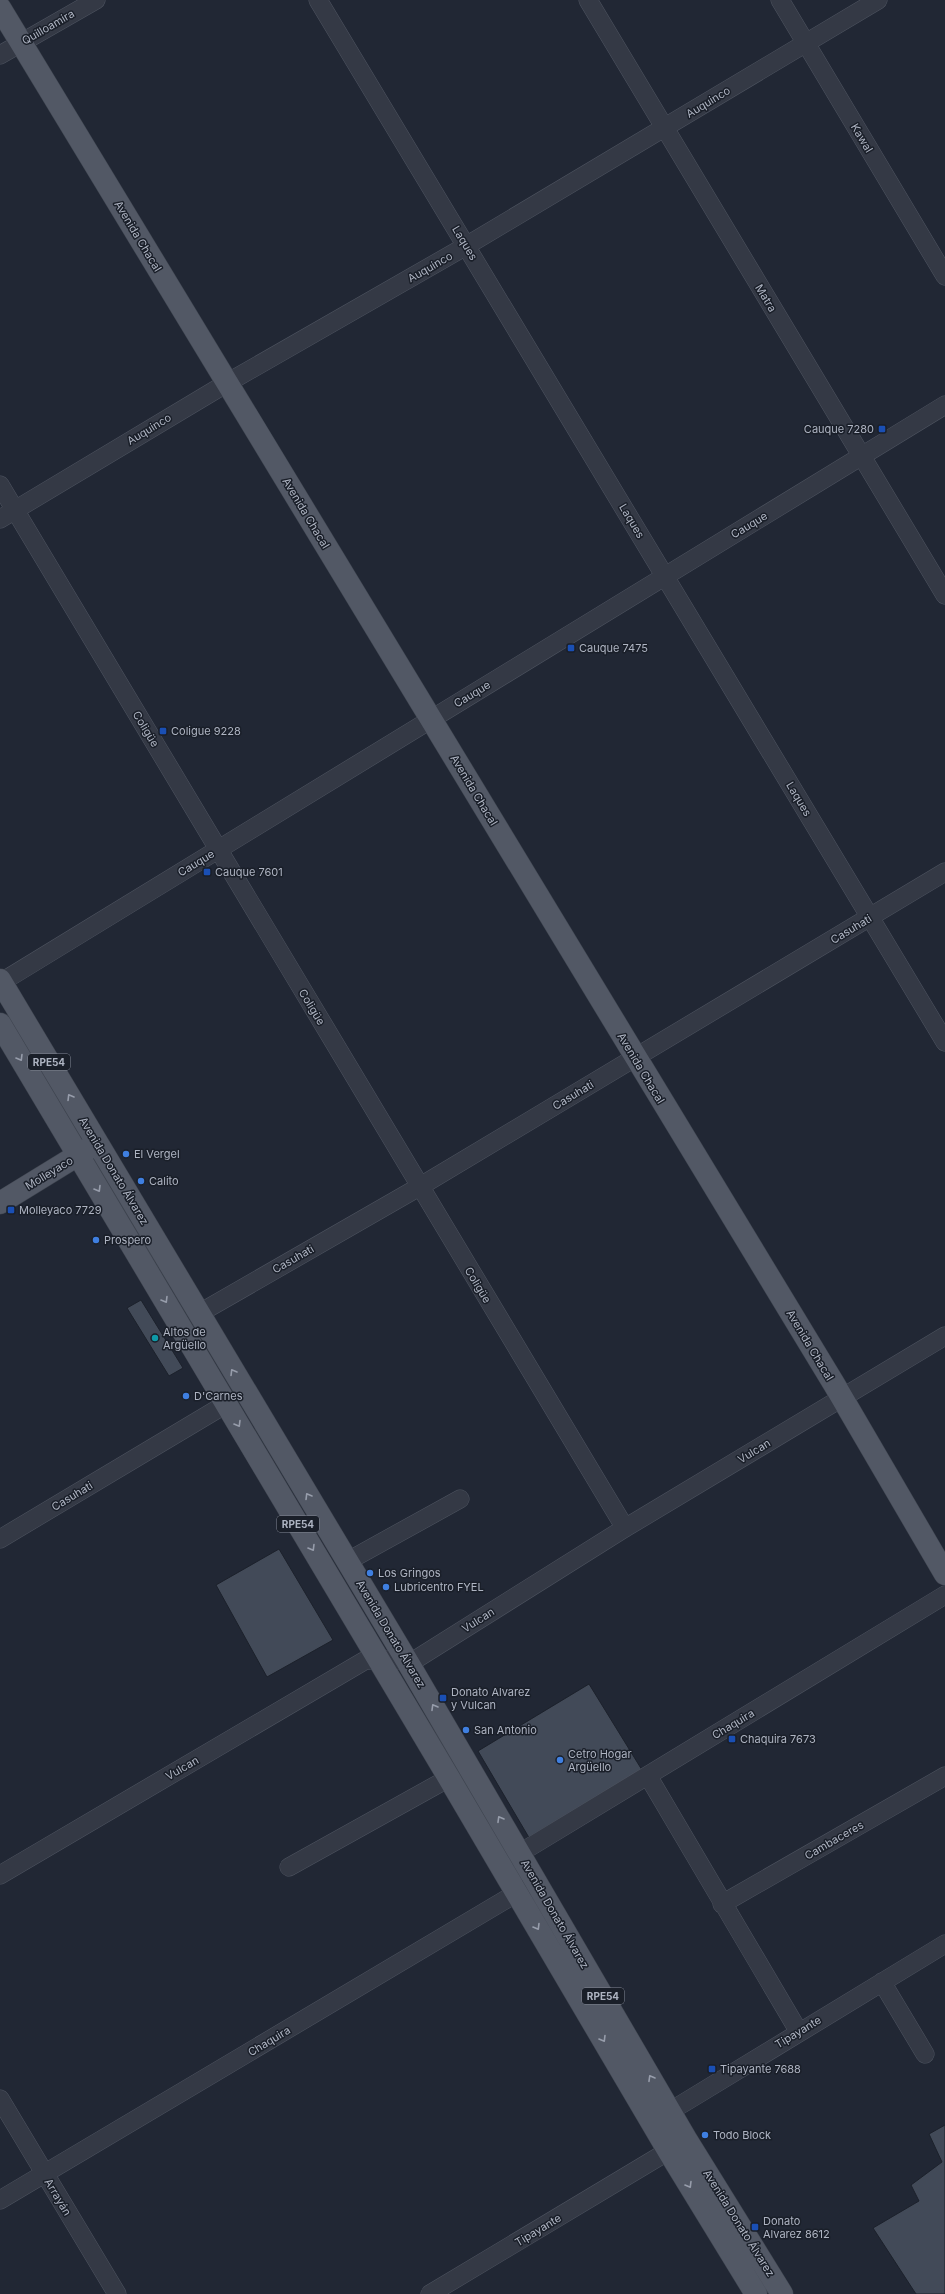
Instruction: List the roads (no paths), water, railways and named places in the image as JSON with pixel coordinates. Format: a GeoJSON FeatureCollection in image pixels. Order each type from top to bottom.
{"type":"FeatureCollection","features":[{"type":"Feature","properties":{"kind":"main road","name":"Avenida Chacal"},"geometry":{"type":"LineString","coordinates":[[0,8],[842,1398],[945,1574]]}},
{"type":"Feature","properties":{"kind":"main road","name":"Avenida Donato Álvarez"},"geometry":{"type":"LineString","coordinates":[[0,982],[97,1142],[198,1314],[348,1561],[537,1881],[661,2117],[669,2152],[756,2294]]}},
{"type":"Feature","properties":{"kind":"main road","name":"Avenida Donato Álvarez"},"geometry":{"type":"LineString","coordinates":[[0,1024],[517,1894],[661,2117],[686,2139],[778,2293]]}},
{"type":"Feature","properties":{"kind":"main road","name":"Molleyaco"},"geometry":{"type":"LineString","coordinates":[[0,1203],[97,1142]]}},
{"type":"Feature","properties":{"kind":"street","name":"Quilloamira"},"geometry":{"type":"LineString","coordinates":[[0,55],[96,0]]}},
{"type":"Feature","properties":{"kind":"street","name":"Laques"},"geometry":{"type":"LineString","coordinates":[[318,0],[945,1042]]}},
{"type":"Feature","properties":{"kind":"street","name":"Matra"},"geometry":{"type":"LineString","coordinates":[[588,0],[945,595]]}},
{"type":"Feature","properties":{"kind":"street","name":"Kawal"},"geometry":{"type":"LineString","coordinates":[[780,0],[945,276]]}},
{"type":"Feature","properties":{"kind":"street","name":"Auquinco"},"geometry":{"type":"LineString","coordinates":[[7,515],[227,383],[466,246],[878,0]]}},
{"type":"Feature","properties":{"kind":"street","name":"Cauque"},"geometry":{"type":"LineString","coordinates":[[0,982],[945,405]]}},
{"type":"Feature","properties":{"kind":"street","name":"Coligüe"},"geometry":{"type":"LineString","coordinates":[[0,485],[7,515],[218,849],[625,1528]]}},
{"type":"Feature","properties":{"kind":"street","name":"Casuhati"},"geometry":{"type":"LineString","coordinates":[[198,1314],[419,1186],[945,872]]}},
{"type":"Feature","properties":{"kind":"street","name":"Vulcan"},"geometry":{"type":"LineString","coordinates":[[0,1875],[364,1662],[377,1658],[407,1661],[418,1658],[625,1528],[945,1336]]}},
{"type":"Feature","properties":{"kind":"street","name":"Casuhati"},"geometry":{"type":"LineString","coordinates":[[0,1539],[226,1404]]}},
{"type":"Feature","properties":{"kind":"street"},"geometry":{"type":"LineString","coordinates":[[348,1561],[460,1499]]}},
{"type":"Feature","properties":{"kind":"street","name":"Chaquira"},"geometry":{"type":"LineString","coordinates":[[520,1853],[945,1594]]}},
{"type":"Feature","properties":{"kind":"street"},"geometry":{"type":"LineString","coordinates":[[648,1776],[722,1904],[799,2032]]}},
{"type":"Feature","properties":{"kind":"street","name":"Cambaceres"},"geometry":{"type":"LineString","coordinates":[[722,1904],[945,1776]]}},
{"type":"Feature","properties":{"kind":"street"},"geometry":{"type":"LineString","coordinates":[[289,1867],[449,1778]]}},
{"type":"Feature","properties":{"kind":"street","name":"Chaquira"},"geometry":{"type":"LineString","coordinates":[[0,2200],[537,1881]]}},
{"type":"Feature","properties":{"kind":"street","name":"Tipayante"},"geometry":{"type":"LineString","coordinates":[[661,2117],[945,1944]]}},
{"type":"Feature","properties":{"kind":"street"},"geometry":{"type":"LineString","coordinates":[[882,1982],[924,2054]]}},
{"type":"Feature","properties":{"kind":"street","name":"Arrayán"},"geometry":{"type":"LineString","coordinates":[[0,2099],[117,2294]]}},
{"type":"Feature","properties":{"kind":"street","name":"Tipayante"},"geometry":{"type":"LineString","coordinates":[[430,2294],[669,2152],[686,2139]]}},
{"type":"Feature","properties":{"kind":"place","name":"Cauque 7280"},"geometry":{"type":"Point","coordinates":[882,429]}},
{"type":"Feature","properties":{"kind":"place","name":"Cauque 7475"},"geometry":{"type":"Point","coordinates":[571,648]}},
{"type":"Feature","properties":{"kind":"place","name":"Coligue 9228"},"geometry":{"type":"Point","coordinates":[163,731]}},
{"type":"Feature","properties":{"kind":"place","name":"Cauque 7601"},"geometry":{"type":"Point","coordinates":[207,872]}},
{"type":"Feature","properties":{"kind":"place","name":"El Vergel"},"geometry":{"type":"Point","coordinates":[126,1154]}},
{"type":"Feature","properties":{"kind":"place","name":"Calito"},"geometry":{"type":"Point","coordinates":[141,1181]}},
{"type":"Feature","properties":{"kind":"place","name":"Molleyaco 7729"},"geometry":{"type":"Point","coordinates":[11,1210]}},
{"type":"Feature","properties":{"kind":"place","name":"Prospero"},"geometry":{"type":"Point","coordinates":[96,1240]}},
{"type":"Feature","properties":{"kind":"place","name":"Altos de Argüello"},"geometry":{"type":"Point","coordinates":[155,1338]}},
{"type":"Feature","properties":{"kind":"place","name":"D'Carnes"},"geometry":{"type":"Point","coordinates":[186,1396]}},
{"type":"Feature","properties":{"kind":"place","name":"Los Gringos"},"geometry":{"type":"Point","coordinates":[370,1573]}},
{"type":"Feature","properties":{"kind":"place","name":"Lubricentro FYEL"},"geometry":{"type":"Point","coordinates":[386,1587]}},
{"type":"Feature","properties":{"kind":"place","name":"Donato Alvarez y Vulcan"},"geometry":{"type":"Point","coordinates":[443,1698]}},
{"type":"Feature","properties":{"kind":"place","name":"San Antonio"},"geometry":{"type":"Point","coordinates":[466,1730]}},
{"type":"Feature","properties":{"kind":"place","name":"Chaquira 7673"},"geometry":{"type":"Point","coordinates":[732,1739]}},
{"type":"Feature","properties":{"kind":"place","name":"Cetro Hogar Argüello"},"geometry":{"type":"Point","coordinates":[560,1760]}},
{"type":"Feature","properties":{"kind":"place","name":"Tipayante 7688"},"geometry":{"type":"Point","coordinates":[712,2069]}},
{"type":"Feature","properties":{"kind":"place","name":"Todo Block"},"geometry":{"type":"Point","coordinates":[705,2135]}},
{"type":"Feature","properties":{"kind":"place","name":"Donato Alvarez 8612"},"geometry":{"type":"Point","coordinates":[755,2227]}}]}
